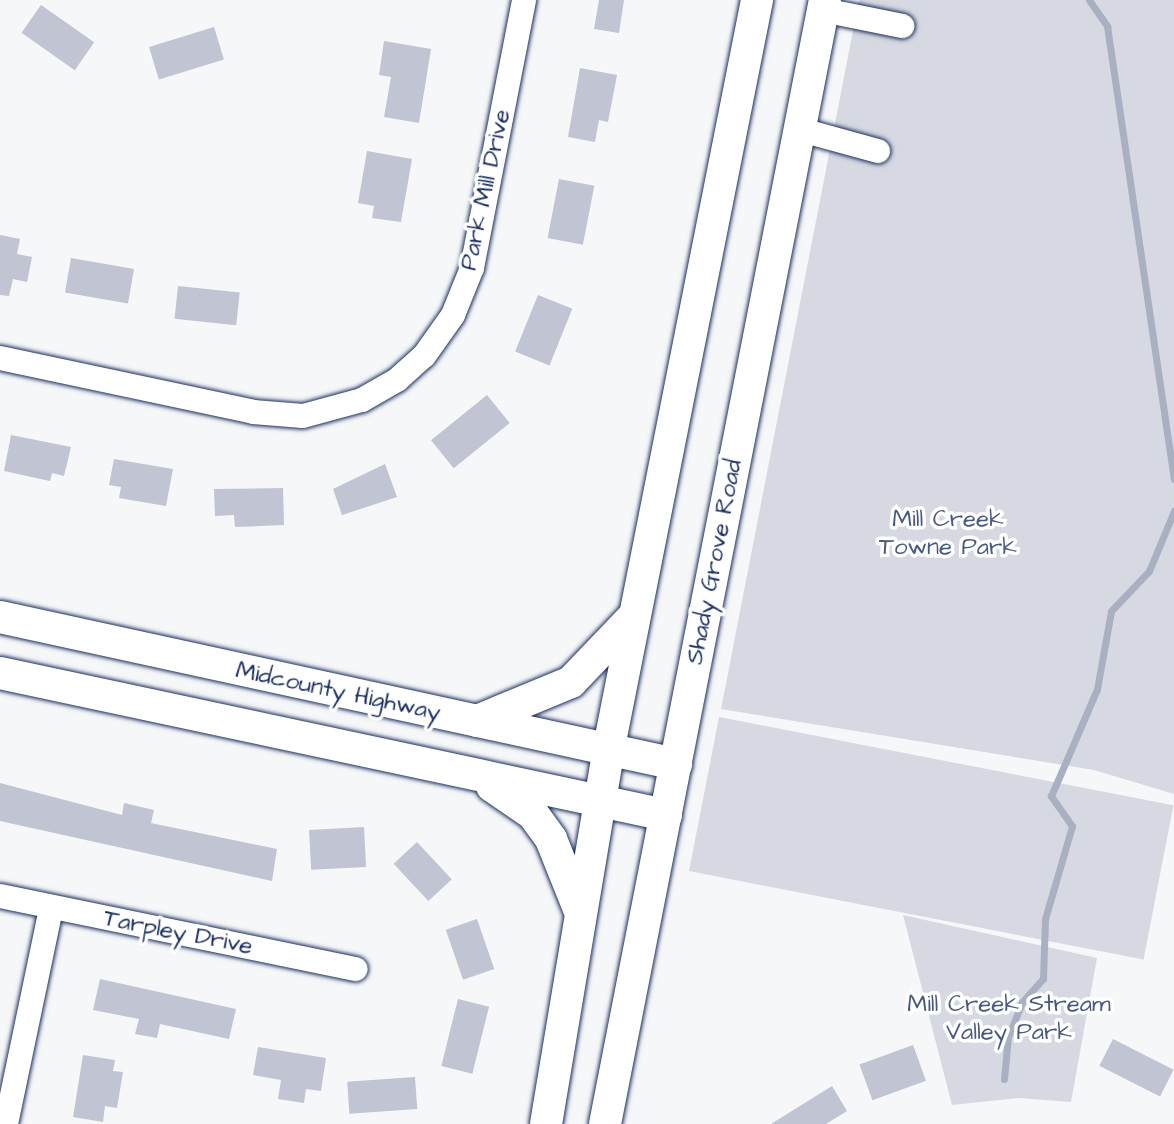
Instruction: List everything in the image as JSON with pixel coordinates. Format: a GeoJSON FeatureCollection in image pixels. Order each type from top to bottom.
{"type":"FeatureCollection","features":[{"type":"Feature","properties":{"kind":"main road"},"geometry":{"type":"LineString","coordinates":[[546,1124],[608,752],[757,0]]}},
{"type":"Feature","properties":{"kind":"main road","name":"Shady Grove Road"},"geometry":{"type":"LineString","coordinates":[[605,1124],[824,5]]}},
{"type":"Feature","properties":{"kind":"main road"},"geometry":{"type":"LineString","coordinates":[[474,722],[571,682],[636,614]]}},
{"type":"Feature","properties":{"kind":"main road","name":"Midcounty Highway"},"geometry":{"type":"LineString","coordinates":[[0,617],[608,752],[676,764]]}},
{"type":"Feature","properties":{"kind":"main road"},"geometry":{"type":"LineString","coordinates":[[0,673],[666,815]]}},
{"type":"Feature","properties":{"kind":"main road"},"geometry":{"type":"LineString","coordinates":[[467,774],[533,814],[568,873],[581,916]]}},
{"type":"Feature","properties":{"kind":"street","name":"Park Mill Drive"},"geometry":{"type":"LineString","coordinates":[[0,358],[253,412],[303,416],[362,400],[397,380],[424,356],[453,315],[472,268],[524,0]]}},
{"type":"Feature","properties":{"kind":"street"},"geometry":{"type":"LineString","coordinates":[[824,5],[902,26]]}},
{"type":"Feature","properties":{"kind":"street"},"geometry":{"type":"LineString","coordinates":[[798,129],[878,151]]}},
{"type":"Feature","properties":{"kind":"street","name":"Tarpley Drive"},"geometry":{"type":"LineString","coordinates":[[0,896],[356,969]]}},
{"type":"Feature","properties":{"kind":"street"},"geometry":{"type":"LineString","coordinates":[[6,1124],[51,908]]}},
{"type":"Feature","properties":{"kind":"green space","name":"Mill Creek Towne Park"},"geometry":{"type":"Polygon","coordinates":[[[859,0],[1174,0],[1174,794],[1094,770],[721,709],[859,0]]]}},
{"type":"Feature","properties":{"kind":"green space"},"geometry":{"type":"Polygon","coordinates":[[[719,717],[1173,805],[1144,959],[689,871],[719,717]]]}},
{"type":"Feature","properties":{"kind":"green space","name":"Mill Creek Stream Valley Park"},"geometry":{"type":"Polygon","coordinates":[[[903,915],[1097,958],[1071,1102],[1018,1098],[952,1105],[903,915]]]}},
{"type":"Feature","properties":{"kind":"building"},"geometry":{"type":"Polygon","coordinates":[[[599,0],[624,0],[619,33],[594,29],[599,0]]]}},
{"type":"Feature","properties":{"kind":"building"},"geometry":{"type":"Polygon","coordinates":[[[41,5],[94,42],[75,70],[21,33],[41,5]]]}},
{"type":"Feature","properties":{"kind":"building"},"geometry":{"type":"Polygon","coordinates":[[[214,27],[224,60],[159,79],[149,47],[214,27]]]}},
{"type":"Feature","properties":{"kind":"building"},"geometry":{"type":"Polygon","coordinates":[[[384,41],[431,49],[419,123],[384,117],[391,77],[379,75],[384,41]]]}},
{"type":"Feature","properties":{"kind":"building"},"geometry":{"type":"Polygon","coordinates":[[[580,68],[617,75],[608,122],[599,120],[595,142],[568,137],[580,68]]]}},
{"type":"Feature","properties":{"kind":"building"},"geometry":{"type":"Polygon","coordinates":[[[367,151],[412,159],[401,222],[372,218],[374,206],[358,203],[367,151]]]}},
{"type":"Feature","properties":{"kind":"building"},"geometry":{"type":"Polygon","coordinates":[[[559,179],[594,186],[583,245],[548,238],[559,179]]]}},
{"type":"Feature","properties":{"kind":"building"},"geometry":{"type":"Polygon","coordinates":[[[0,235],[20,239],[17,254],[32,257],[27,282],[13,279],[9,296],[0,295],[0,235]]]}},
{"type":"Feature","properties":{"kind":"building"},"geometry":{"type":"Polygon","coordinates":[[[71,258],[134,269],[128,304],[65,292],[71,258]]]}},
{"type":"Feature","properties":{"kind":"building"},"geometry":{"type":"Polygon","coordinates":[[[178,286],[240,292],[236,325],[175,319],[178,286]]]}},
{"type":"Feature","properties":{"kind":"building"},"geometry":{"type":"Polygon","coordinates":[[[538,295],[572,309],[549,365],[515,352],[538,295]]]}},
{"type":"Feature","properties":{"kind":"building"},"geometry":{"type":"Polygon","coordinates":[[[487,395],[510,423],[454,468],[431,440],[487,395]]]}},
{"type":"Feature","properties":{"kind":"building"},"geometry":{"type":"Polygon","coordinates":[[[11,435],[71,447],[64,476],[52,473],[50,481],[4,471],[11,435]]]}},
{"type":"Feature","properties":{"kind":"building"},"geometry":{"type":"Polygon","coordinates":[[[114,459],[173,469],[166,506],[119,498],[121,487],[109,485],[114,459]]]}},
{"type":"Feature","properties":{"kind":"building"},"geometry":{"type":"Polygon","coordinates":[[[385,464],[397,497],[342,515],[333,489],[385,464]]]}},
{"type":"Feature","properties":{"kind":"building"},"geometry":{"type":"Polygon","coordinates":[[[283,488],[284,525],[235,527],[234,515],[215,516],[214,489],[283,488]]]}},
{"type":"Feature","properties":{"kind":"building"},"geometry":{"type":"Polygon","coordinates":[[[0,783],[122,815],[124,803],[154,810],[151,823],[277,849],[272,881],[0,821],[0,783]]]}},
{"type":"Feature","properties":{"kind":"building"},"geometry":{"type":"Polygon","coordinates":[[[364,827],[366,867],[311,870],[309,830],[364,827]]]}},
{"type":"Feature","properties":{"kind":"building"},"geometry":{"type":"Polygon","coordinates":[[[417,842],[452,879],[428,901],[394,864],[417,842]]]}},
{"type":"Feature","properties":{"kind":"building"},"geometry":{"type":"Polygon","coordinates":[[[477,919],[494,969],[463,980],[446,930],[477,919]]]}},
{"type":"Feature","properties":{"kind":"building"},"geometry":{"type":"Polygon","coordinates":[[[100,979],[236,1009],[229,1039],[160,1024],[157,1038],[135,1034],[139,1019],[93,1010],[100,979]]]}},
{"type":"Feature","properties":{"kind":"building"},"geometry":{"type":"Polygon","coordinates":[[[458,999],[489,1007],[472,1074],[441,1066],[458,999]]]}},
{"type":"Feature","properties":{"kind":"building"},"geometry":{"type":"Polygon","coordinates":[[[1113,1039],[1174,1070],[1160,1097],[1099,1066],[1113,1039]]]}},
{"type":"Feature","properties":{"kind":"building"},"geometry":{"type":"Polygon","coordinates":[[[913,1045],[926,1081],[872,1100],[859,1064],[913,1045]]]}},
{"type":"Feature","properties":{"kind":"building"},"geometry":{"type":"Polygon","coordinates":[[[258,1047],[326,1058],[321,1091],[306,1089],[304,1103],[278,1099],[281,1080],[253,1075],[258,1047]]]}},
{"type":"Feature","properties":{"kind":"building"},"geometry":{"type":"Polygon","coordinates":[[[83,1055],[115,1060],[113,1071],[123,1072],[117,1108],[105,1106],[103,1122],[73,1117],[83,1055]]]}},
{"type":"Feature","properties":{"kind":"building"},"geometry":{"type":"Polygon","coordinates":[[[415,1077],[417,1109],[349,1114],[347,1082],[415,1077]]]}},
{"type":"Feature","properties":{"kind":"building"},"geometry":{"type":"Polygon","coordinates":[[[832,1086],[847,1111],[826,1124],[771,1124],[832,1086]]]}},
{"type":"Feature","properties":{"kind":"waterway"},"geometry":{"type":"LineString","coordinates":[[1089,0],[1107,26],[1174,479]]}},
{"type":"Feature","properties":{"kind":"waterway"},"geometry":{"type":"LineString","coordinates":[[1004,1079],[1008,1037],[1022,1002],[1043,979],[1045,919],[1072,826],[1051,796],[1097,689],[1111,611],[1149,571],[1174,511]]}}]}
